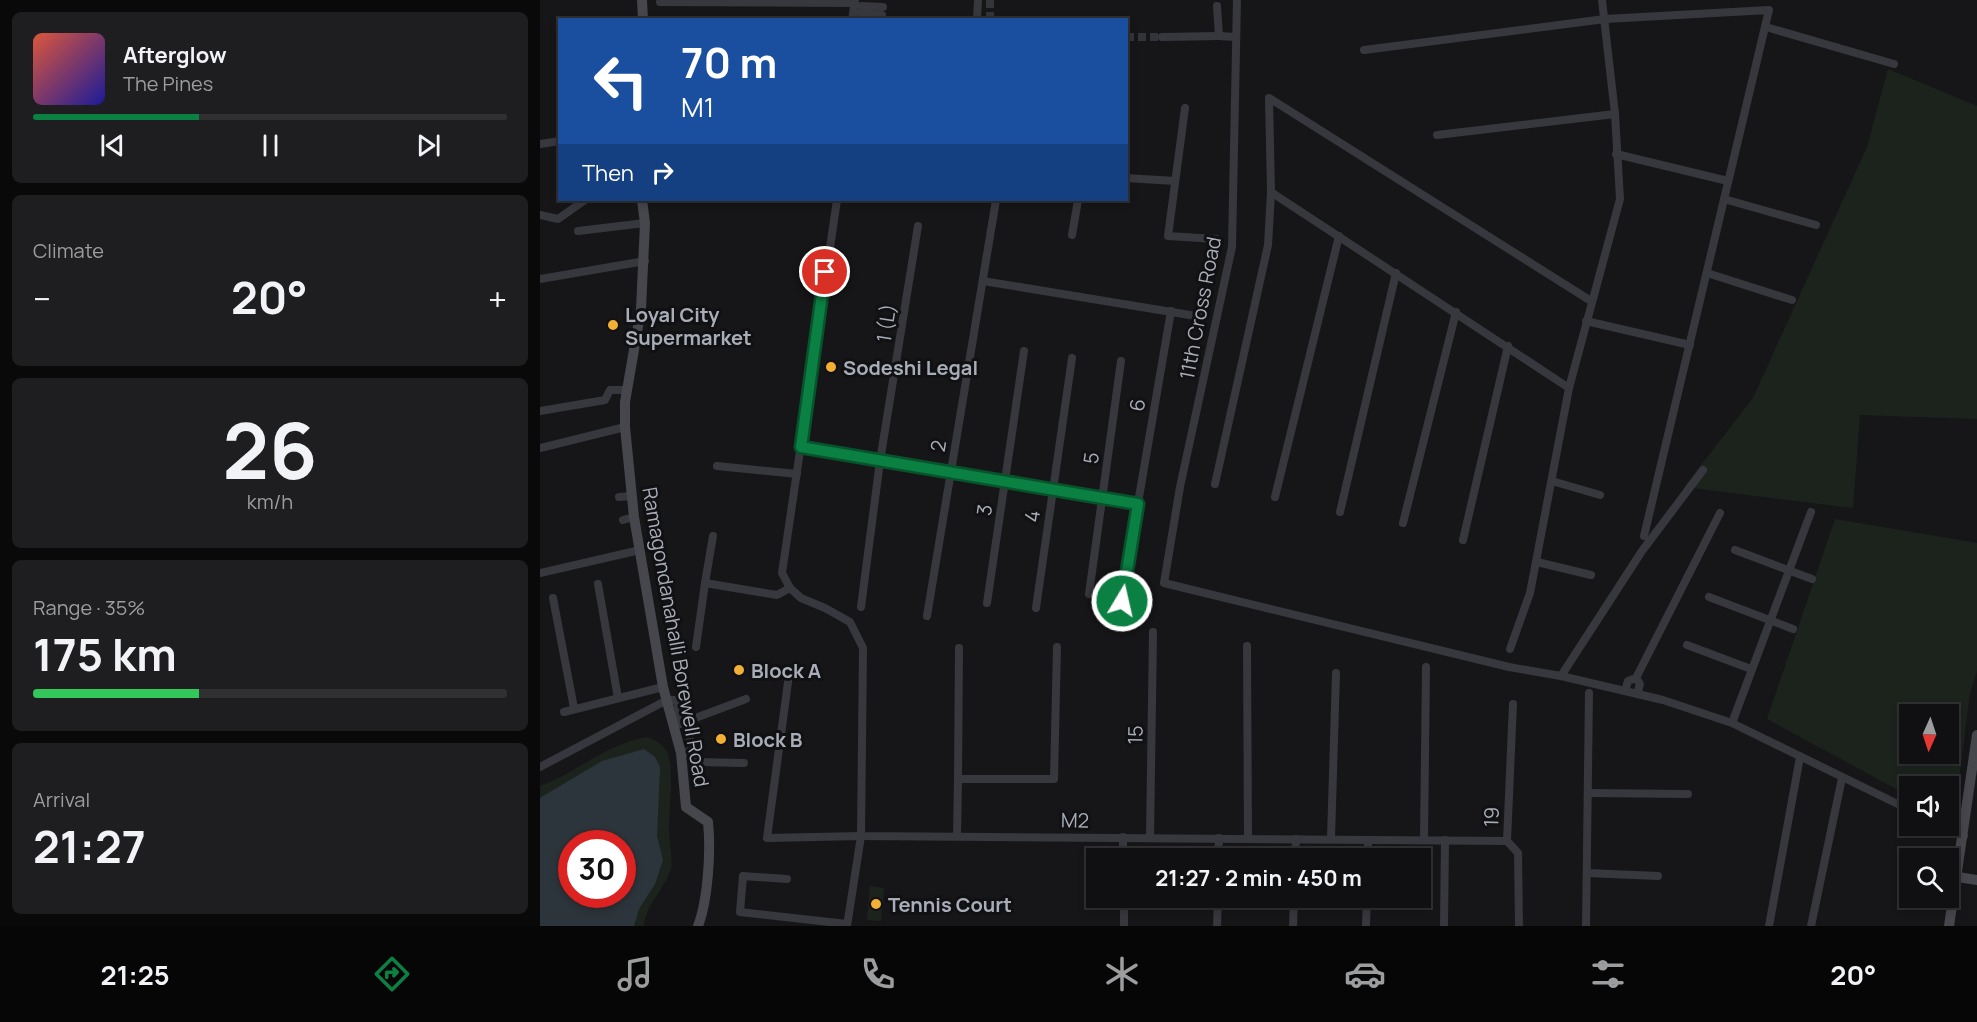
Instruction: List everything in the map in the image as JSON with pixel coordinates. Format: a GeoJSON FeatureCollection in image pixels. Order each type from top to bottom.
{"type":"FeatureCollection","features":[{"type":"Feature","properties":{"kind":"street"},"geometry":{"type":"LineString","coordinates":[[642,0],[643,18]]}},
{"type":"Feature","properties":{"kind":"street"},"geometry":{"type":"LineString","coordinates":[[977,18],[978,0]]}},
{"type":"Feature","properties":{"kind":"street","name":"11th Cross Road"},"geometry":{"type":"LineString","coordinates":[[1237,0],[1232,248],[1180,487],[1164,583],[1509,667],[1561,676]]}},
{"type":"Feature","properties":{"kind":"street"},"geometry":{"type":"LineString","coordinates":[[1510,649],[1530,593],[1569,388],[1620,199],[1615,114],[1602,0]]}},
{"type":"Feature","properties":{"kind":"street"},"geometry":{"type":"LineString","coordinates":[[660,2],[859,7],[883,10]]}},
{"type":"Feature","properties":{"kind":"street"},"geometry":{"type":"LineString","coordinates":[[1217,6],[1219,36]]}},
{"type":"Feature","properties":{"kind":"street"},"geometry":{"type":"LineString","coordinates":[[1364,50],[1605,19],[1769,10],[1644,536]]}},
{"type":"Feature","properties":{"kind":"street"},"geometry":{"type":"LineString","coordinates":[[1766,27],[1894,64]]}},
{"type":"Feature","properties":{"kind":"street"},"geometry":{"type":"LineString","coordinates":[[1162,37],[1236,37]]}},
{"type":"Feature","properties":{"kind":"street"},"geometry":{"type":"LineString","coordinates":[[1215,484],[1268,245],[1271,192],[1269,98],[1591,301]]}},
{"type":"Feature","properties":{"kind":"street"},"geometry":{"type":"LineString","coordinates":[[1185,108],[1168,236],[1216,238]]}},
{"type":"Feature","properties":{"kind":"street"},"geometry":{"type":"LineString","coordinates":[[1437,135],[1615,114]]}},
{"type":"Feature","properties":{"kind":"street"},"geometry":{"type":"LineString","coordinates":[[540,144],[558,141]]}},
{"type":"Feature","properties":{"kind":"street"},"geometry":{"type":"LineString","coordinates":[[1616,154],[1728,181]]}},
{"type":"Feature","properties":{"kind":"street"},"geometry":{"type":"LineString","coordinates":[[1128,178],[1175,181]]}},
{"type":"Feature","properties":{"kind":"street"},"geometry":{"type":"LineString","coordinates":[[1271,192],[1569,388]]}},
{"type":"Feature","properties":{"kind":"street"},"geometry":{"type":"LineString","coordinates":[[1724,199],[1816,225]]}},
{"type":"Feature","properties":{"kind":"street"},"geometry":{"type":"LineString","coordinates":[[540,215],[558,219],[584,201]]}},
{"type":"Feature","properties":{"kind":"street","name":"Ramagondanahalli Borewell Road"},"geometry":{"type":"LineString","coordinates":[[642,201],[645,223],[645,261],[641,309],[627,390],[625,427],[632,496],[629,519],[640,550],[663,687],[676,701],[678,725],[686,737],[686,807],[708,822],[702,916],[698,926]]}},
{"type":"Feature","properties":{"kind":"street","name":"2"},"geometry":{"type":"LineString","coordinates":[[927,616],[996,201]]}},
{"type":"Feature","properties":{"kind":"street"},"geometry":{"type":"LineString","coordinates":[[1072,235],[1078,201]]}},
{"type":"Feature","properties":{"kind":"street"},"geometry":{"type":"LineString","coordinates":[[787,879],[743,876],[740,912],[847,925],[861,836],[863,648],[850,622],[801,598],[790,588],[782,573],[834,202]]}},
{"type":"Feature","properties":{"kind":"street"},"geometry":{"type":"LineString","coordinates":[[578,231],[645,223]]}},
{"type":"Feature","properties":{"kind":"street","name":"1 (L)"},"geometry":{"type":"LineString","coordinates":[[861,608],[880,460],[918,226]]}},
{"type":"Feature","properties":{"kind":"street"},"geometry":{"type":"LineString","coordinates":[[1275,497],[1339,236]]}},
{"type":"Feature","properties":{"kind":"street"},"geometry":{"type":"LineString","coordinates":[[540,279],[645,261]]}},
{"type":"Feature","properties":{"kind":"street"},"geometry":{"type":"LineString","coordinates":[[1340,512],[1396,273]]}},
{"type":"Feature","properties":{"kind":"street"},"geometry":{"type":"LineString","coordinates":[[1707,273],[1792,300]]}},
{"type":"Feature","properties":{"kind":"street"},"geometry":{"type":"LineString","coordinates":[[983,281],[1202,316]]}},
{"type":"Feature","properties":{"kind":"street","name":"6"},"geometry":{"type":"LineString","coordinates":[[1122,601],[1171,311]]}},
{"type":"Feature","properties":{"kind":"street"},"geometry":{"type":"LineString","coordinates":[[1403,523],[1456,312]]}},
{"type":"Feature","properties":{"kind":"street"},"geometry":{"type":"LineString","coordinates":[[1586,321],[1690,345]]}},
{"type":"Feature","properties":{"kind":"street"},"geometry":{"type":"LineString","coordinates":[[1463,540],[1508,346]]}},
{"type":"Feature","properties":{"kind":"street","name":"3"},"geometry":{"type":"LineString","coordinates":[[987,603],[1023,351]]}},
{"type":"Feature","properties":{"kind":"street","name":"4"},"geometry":{"type":"LineString","coordinates":[[1036,608],[1072,358]]}},
{"type":"Feature","properties":{"kind":"street","name":"5"},"geometry":{"type":"LineString","coordinates":[[1089,594],[1121,361]]}},
{"type":"Feature","properties":{"kind":"street"},"geometry":{"type":"LineString","coordinates":[[540,411],[605,400],[610,390],[627,390]]}},
{"type":"Feature","properties":{"kind":"street"},"geometry":{"type":"LineString","coordinates":[[540,448],[625,427]]}},
{"type":"Feature","properties":{"kind":"street"},"geometry":{"type":"LineString","coordinates":[[801,447],[1138,504]]}},
{"type":"Feature","properties":{"kind":"street"},"geometry":{"type":"LineString","coordinates":[[717,466],[796,474]]}},
{"type":"Feature","properties":{"kind":"street"},"geometry":{"type":"LineString","coordinates":[[1703,470],[1642,551],[1561,676],[1637,694],[1732,723],[1899,805]]}},
{"type":"Feature","properties":{"kind":"street"},"geometry":{"type":"LineString","coordinates":[[1552,481],[1600,495]]}},
{"type":"Feature","properties":{"kind":"street"},"geometry":{"type":"LineString","coordinates":[[619,497],[632,496]]}},
{"type":"Feature","properties":{"kind":"street"},"geometry":{"type":"LineString","coordinates":[[1732,723],[1787,570],[1811,512]]}},
{"type":"Feature","properties":{"kind":"street"},"geometry":{"type":"LineString","coordinates":[[1625,691],[1628,681],[1636,678],[1720,513]]}},
{"type":"Feature","properties":{"kind":"street"},"geometry":{"type":"LineString","coordinates":[[696,647],[713,536]]}},
{"type":"Feature","properties":{"kind":"street"},"geometry":{"type":"LineString","coordinates":[[540,573],[640,550]]}},
{"type":"Feature","properties":{"kind":"street"},"geometry":{"type":"LineString","coordinates":[[1736,550],[1812,579]]}},
{"type":"Feature","properties":{"kind":"street"},"geometry":{"type":"LineString","coordinates":[[1537,562],[1592,575]]}},
{"type":"Feature","properties":{"kind":"street"},"geometry":{"type":"LineString","coordinates":[[705,583],[777,595],[790,588]]}},
{"type":"Feature","properties":{"kind":"street"},"geometry":{"type":"LineString","coordinates":[[598,584],[618,698]]}},
{"type":"Feature","properties":{"kind":"street"},"geometry":{"type":"LineString","coordinates":[[1710,597],[1793,629]]}},
{"type":"Feature","properties":{"kind":"street"},"geometry":{"type":"LineString","coordinates":[[553,598],[574,708]]}},
{"type":"Feature","properties":{"kind":"street","name":"15"},"geometry":{"type":"LineString","coordinates":[[1150,838],[1153,632]]}},
{"type":"Feature","properties":{"kind":"street"},"geometry":{"type":"LineString","coordinates":[[1687,645],[1751,669]]}},
{"type":"Feature","properties":{"kind":"street"},"geometry":{"type":"LineString","coordinates":[[1247,646],[1248,838]]}},
{"type":"Feature","properties":{"kind":"street"},"geometry":{"type":"LineString","coordinates":[[958,779],[1054,779],[1057,647]]}},
{"type":"Feature","properties":{"kind":"street"},"geometry":{"type":"LineString","coordinates":[[957,836],[959,648]]}},
{"type":"Feature","properties":{"kind":"street"},"geometry":{"type":"LineString","coordinates":[[1424,840],[1426,667]]}},
{"type":"Feature","properties":{"kind":"street"},"geometry":{"type":"LineString","coordinates":[[1331,839],[1336,673]]}},
{"type":"Feature","properties":{"kind":"street","name":"M2"},"geometry":{"type":"LineString","coordinates":[[789,675],[767,838],[957,836],[1507,841]]}},
{"type":"Feature","properties":{"kind":"street"},"geometry":{"type":"LineString","coordinates":[[1636,678],[1640,684],[1637,694]]}},
{"type":"Feature","properties":{"kind":"street"},"geometry":{"type":"LineString","coordinates":[[564,712],[663,687]]}},
{"type":"Feature","properties":{"kind":"street"},"geometry":{"type":"LineString","coordinates":[[1587,926],[1589,693]]}},
{"type":"Feature","properties":{"kind":"street"},"geometry":{"type":"LineString","coordinates":[[678,725],[746,699]]}},
{"type":"Feature","properties":{"kind":"street"},"geometry":{"type":"LineString","coordinates":[[540,767],[676,701]]}},
{"type":"Feature","properties":{"kind":"street","name":"19"},"geometry":{"type":"LineString","coordinates":[[1513,704],[1507,841],[1518,853],[1519,926]]}},
{"type":"Feature","properties":{"kind":"street"},"geometry":{"type":"LineString","coordinates":[[1959,870],[1977,735]]}},
{"type":"Feature","properties":{"kind":"street"},"geometry":{"type":"LineString","coordinates":[[686,752],[697,762],[744,763]]}},
{"type":"Feature","properties":{"kind":"street"},"geometry":{"type":"LineString","coordinates":[[1769,926],[1800,757]]}},
{"type":"Feature","properties":{"kind":"street"},"geometry":{"type":"LineString","coordinates":[[1811,926],[1842,778]]}},
{"type":"Feature","properties":{"kind":"street"},"geometry":{"type":"LineString","coordinates":[[1588,793],[1688,794]]}},
{"type":"Feature","properties":{"kind":"street"},"geometry":{"type":"LineString","coordinates":[[1959,834],[1964,836]]}},
{"type":"Feature","properties":{"kind":"street"},"geometry":{"type":"LineString","coordinates":[[1123,837],[1123,848]]}},
{"type":"Feature","properties":{"kind":"street"},"geometry":{"type":"LineString","coordinates":[[1218,848],[1219,838]]}},
{"type":"Feature","properties":{"kind":"street"},"geometry":{"type":"LineString","coordinates":[[1296,839],[1296,848]]}},
{"type":"Feature","properties":{"kind":"street"},"geometry":{"type":"LineString","coordinates":[[1368,840],[1368,848]]}},
{"type":"Feature","properties":{"kind":"street"},"geometry":{"type":"LineString","coordinates":[[1444,926],[1445,840]]}},
{"type":"Feature","properties":{"kind":"street"},"geometry":{"type":"LineString","coordinates":[[1587,873],[1658,876]]}},
{"type":"Feature","properties":{"kind":"street"},"geometry":{"type":"LineString","coordinates":[[1959,877],[1977,879]]}},
{"type":"Feature","properties":{"kind":"street"},"geometry":{"type":"LineString","coordinates":[[1124,908],[1124,926]]}},
{"type":"Feature","properties":{"kind":"street"},"geometry":{"type":"LineString","coordinates":[[1217,926],[1218,908]]}},
{"type":"Feature","properties":{"kind":"street"},"geometry":{"type":"LineString","coordinates":[[1293,926],[1294,908]]}},
{"type":"Feature","properties":{"kind":"street"},"geometry":{"type":"LineString","coordinates":[[1366,926],[1367,908]]}},
{"type":"Feature","properties":{"kind":"street"},"geometry":{"type":"LineString","coordinates":[[1949,926],[1952,908]]}},
{"type":"Feature","properties":{"kind":"shaded area"},"geometry":{"type":"Polygon","coordinates":[[[1888,69],[1977,106],[1977,419],[1860,415],[1853,508],[1684,487],[1753,398],[1867,147],[1888,69]]]}},
{"type":"Feature","properties":{"kind":"shaded area"},"geometry":{"type":"Polygon","coordinates":[[[1835,519],[1977,543],[1977,671],[1970,693],[1959,780],[1959,776],[1899,776],[1899,791],[1767,719],[1835,519]]]}},
{"type":"Feature","properties":{"kind":"shaded area"},"geometry":{"type":"Polygon","coordinates":[[[647,737],[660,744],[669,757],[671,789],[669,832],[672,860],[665,883],[648,910],[644,926],[540,926],[540,786],[618,746],[647,737]]]}},
{"type":"Feature","properties":{"kind":"shaded area"},"geometry":{"type":"Polygon","coordinates":[[[644,749],[655,757],[660,767],[657,836],[663,860],[655,884],[639,909],[634,926],[540,926],[540,798],[602,761],[644,749]]]}},
{"type":"Feature","properties":{"kind":"shaded area","name":"Tennis Court"},"geometry":{"type":"Polygon","coordinates":[[[870,886],[884,888],[881,921],[867,920],[870,886]]]}},
{"type":"Feature","properties":{"kind":"tunnel"},"geometry":{"type":"LineString","coordinates":[[990,0],[990,18]]}},
{"type":"Feature","properties":{"kind":"tunnel"},"geometry":{"type":"LineString","coordinates":[[1128,37],[1162,37]]}},
{"type":"Feature","properties":{"kind":"place","name":"Loyal City Supermarket"},"geometry":{"type":"Point","coordinates":[613,325]}},
{"type":"Feature","properties":{"kind":"place","name":"Sodeshi Legal"},"geometry":{"type":"Point","coordinates":[831,367]}},
{"type":"Feature","properties":{"kind":"place","name":"Block A"},"geometry":{"type":"Point","coordinates":[739,670]}},
{"type":"Feature","properties":{"kind":"place","name":"Block B"},"geometry":{"type":"Point","coordinates":[721,739]}},
{"type":"Feature","properties":{"kind":"place","name":"Tennis Court"},"geometry":{"type":"Point","coordinates":[876,904]}},
{"type":"Feature","properties":{"kind":"route"},"geometry":{"type":"LineString","coordinates":[[825,272],[801,447],[1138,504],[1122,601]]}}]}
